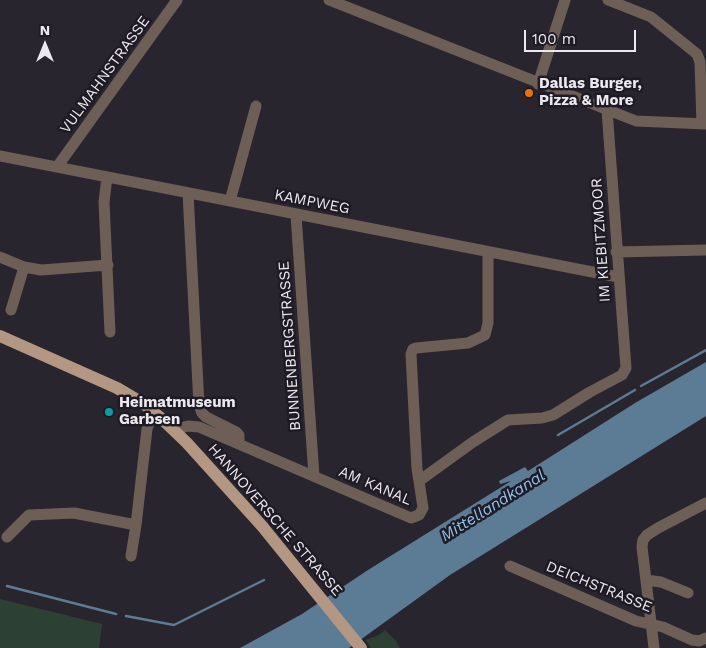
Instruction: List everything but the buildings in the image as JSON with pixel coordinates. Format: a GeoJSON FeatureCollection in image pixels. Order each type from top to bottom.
{"type":"FeatureCollection","features":[{"type":"Feature","properties":{"kind":"main road","name":"HANNOVERSCHE STRASSE"},"geometry":{"type":"LineString","coordinates":[[0,336],[117,388],[153,412],[174,430],[262,526],[361,648]]}},
{"type":"Feature","properties":{"kind":"street","name":"VULMAHNSTRASSE"},"geometry":{"type":"LineString","coordinates":[[57,167],[177,0]]}},
{"type":"Feature","properties":{"kind":"street"},"geometry":{"type":"LineString","coordinates":[[329,0],[538,84],[642,123],[704,124],[700,62],[697,54],[651,16],[608,0]]}},
{"type":"Feature","properties":{"kind":"street"},"geometry":{"type":"LineString","coordinates":[[538,84],[565,0]]}},
{"type":"Feature","properties":{"kind":"street"},"geometry":{"type":"LineString","coordinates":[[230,201],[256,106]]}},
{"type":"Feature","properties":{"kind":"street","name":"IM KIEBITZMOOR"},"geometry":{"type":"LineString","coordinates":[[607,110],[626,368]]}},
{"type":"Feature","properties":{"kind":"street","name":"KAMPWEG"},"geometry":{"type":"LineString","coordinates":[[0,156],[618,277]]}},
{"type":"Feature","properties":{"kind":"street"},"geometry":{"type":"LineString","coordinates":[[107,177],[104,202],[110,332]]}},
{"type":"Feature","properties":{"kind":"street"},"geometry":{"type":"LineString","coordinates":[[188,193],[200,405],[202,413],[206,417],[239,435],[239,444]]}},
{"type":"Feature","properties":{"kind":"street","name":"BUNNENBERGSTRASSE"},"geometry":{"type":"LineString","coordinates":[[296,215],[314,476]]}},
{"type":"Feature","properties":{"kind":"street"},"geometry":{"type":"LineString","coordinates":[[616,252],[706,250]]}},
{"type":"Feature","properties":{"kind":"street"},"geometry":{"type":"LineString","coordinates":[[420,482],[417,469],[411,354],[413,349],[416,348],[468,343],[485,334],[488,323],[488,252]]}},
{"type":"Feature","properties":{"kind":"street"},"geometry":{"type":"LineString","coordinates":[[0,257],[24,267],[41,270],[108,265]]}},
{"type":"Feature","properties":{"kind":"street"},"geometry":{"type":"LineString","coordinates":[[11,310],[24,267]]}},
{"type":"Feature","properties":{"kind":"street","name":"AM KANAL"},"geometry":{"type":"LineString","coordinates":[[174,430],[194,426],[411,518],[419,515],[423,508],[420,482],[473,442],[508,420],[542,418],[554,415],[590,392],[622,375],[626,368]]}},
{"type":"Feature","properties":{"kind":"street"},"geometry":{"type":"LineString","coordinates":[[131,556],[147,429],[153,412]]}},
{"type":"Feature","properties":{"kind":"street"},"geometry":{"type":"LineString","coordinates":[[654,648],[650,625],[643,540],[647,534],[706,502]]}},
{"type":"Feature","properties":{"kind":"street"},"geometry":{"type":"LineString","coordinates":[[7,538],[29,515],[74,513],[136,525]]}},
{"type":"Feature","properties":{"kind":"street","name":"DEICHSTRASSE"},"geometry":{"type":"LineString","coordinates":[[510,566],[636,621],[663,627],[692,640],[699,641],[706,638]]}},
{"type":"Feature","properties":{"kind":"street"},"geometry":{"type":"LineString","coordinates":[[646,580],[662,582],[688,593]]}},
{"type":"Feature","properties":{"kind":"green space"},"geometry":{"type":"Polygon","coordinates":[[[0,599],[102,624],[99,648],[0,648],[0,599]]]}},
{"type":"Feature","properties":{"kind":"green space"},"geometry":{"type":"Polygon","coordinates":[[[385,630],[400,648],[371,648],[366,640],[379,635],[385,630]]]}},
{"type":"Feature","properties":{"kind":"water","name":"Mittellandkanal"},"geometry":{"type":"Polygon","coordinates":[[[706,362],[706,416],[450,575],[349,648],[240,648],[302,614],[368,570],[511,481],[500,484],[499,481],[525,467],[528,471],[635,403],[706,362]]]}},
{"type":"Feature","properties":{"kind":"waterway"},"geometry":{"type":"LineString","coordinates":[[641,386],[706,350]]}},
{"type":"Feature","properties":{"kind":"waterway"},"geometry":{"type":"LineString","coordinates":[[558,435],[635,390]]}},
{"type":"Feature","properties":{"kind":"waterway"},"geometry":{"type":"LineString","coordinates":[[126,616],[174,625],[264,580]]}},
{"type":"Feature","properties":{"kind":"waterway"},"geometry":{"type":"LineString","coordinates":[[7,586],[116,614]]}},
{"type":"Feature","properties":{"kind":"place","name":"Dallas Burger, Pizza & More"},"geometry":{"type":"Point","coordinates":[529,93]}},
{"type":"Feature","properties":{"kind":"place","name":"Heimatmuseum Garbsen"},"geometry":{"type":"Point","coordinates":[109,412]}}]}
